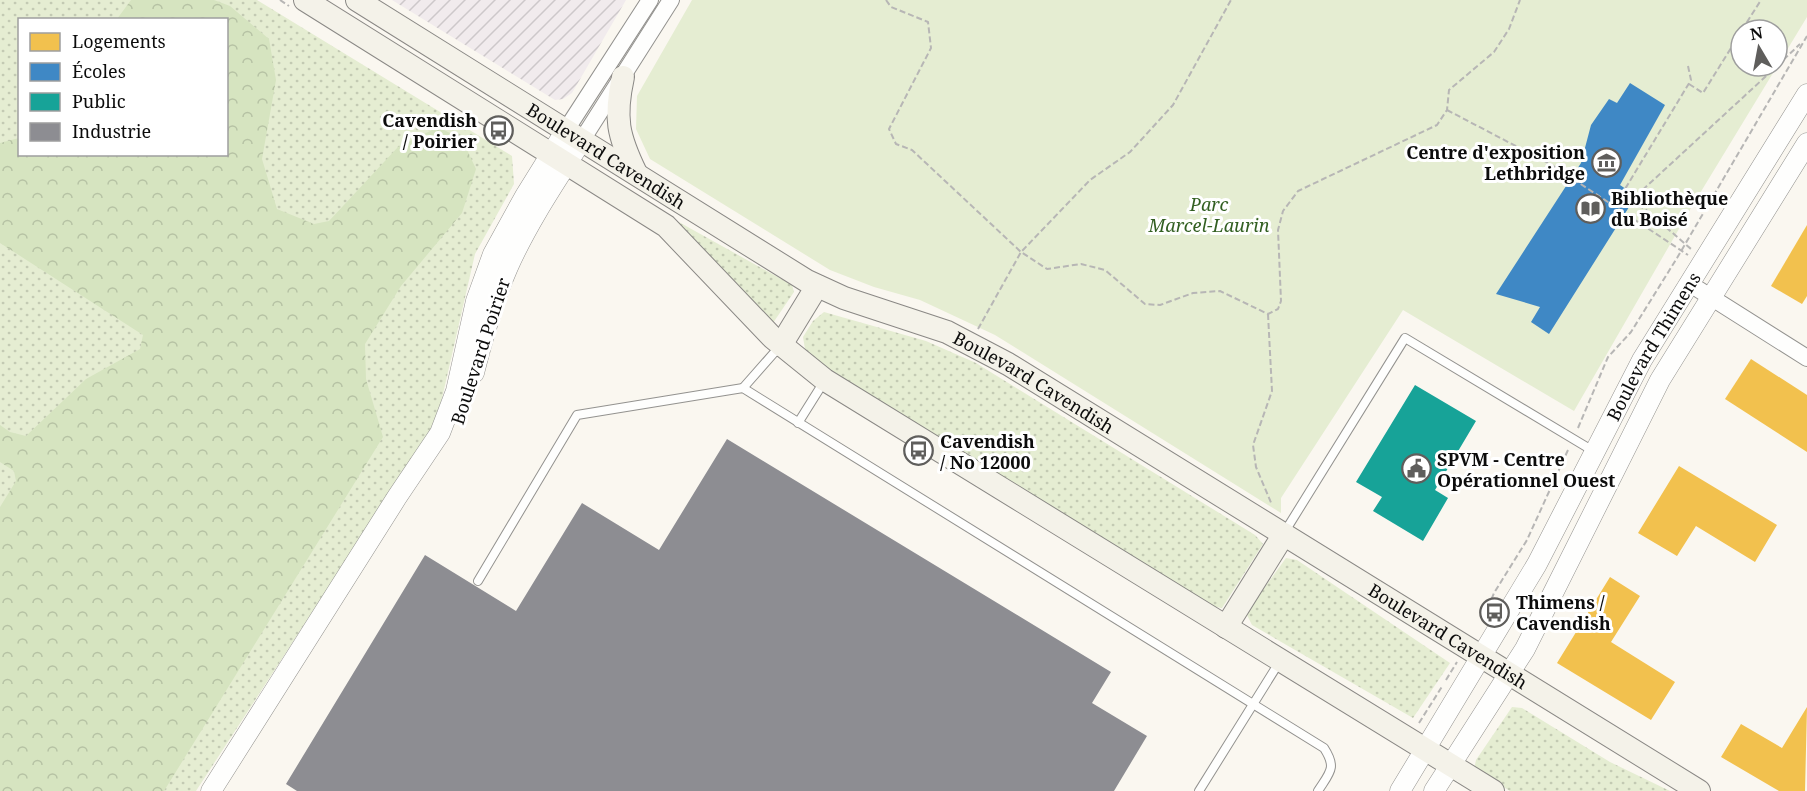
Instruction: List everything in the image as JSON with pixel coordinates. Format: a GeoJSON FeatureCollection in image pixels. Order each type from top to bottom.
{"type":"FeatureCollection","features":[{"type":"Feature","properties":{"kind":"main road","name":"Boulevard Cavendish"},"geometry":{"type":"LineString","coordinates":[[305,0],[666,226],[781,345],[825,380],[1492,791]]}},
{"type":"Feature","properties":{"kind":"main road","name":"Boulevard Cavendish"},"geometry":{"type":"LineString","coordinates":[[357,0],[817,286],[867,307],[931,326],[978,347],[1284,534],[1472,658],[1509,673],[1699,791]]}},
{"type":"Feature","properties":{"kind":"main road"},"geometry":{"type":"LineString","coordinates":[[622,77],[617,126],[622,146],[636,173]]}},
{"type":"Feature","properties":{"kind":"main road"},"geometry":{"type":"LineString","coordinates":[[781,345],[817,286]]}},
{"type":"Feature","properties":{"kind":"main road"},"geometry":{"type":"LineString","coordinates":[[1226,627],[1284,534]]}},
{"type":"Feature","properties":{"kind":"street","name":"Boulevard Poirier"},"geometry":{"type":"LineString","coordinates":[[211,791],[440,433],[456,391],[477,301],[493,254],[560,158],[650,0]]}},
{"type":"Feature","properties":{"kind":"street","name":"Boulevard Poirier"},"geometry":{"type":"LineString","coordinates":[[574,135],[622,77],[671,0]]}},
{"type":"Feature","properties":{"kind":"street","name":"Boulevard Thimens"},"geometry":{"type":"LineString","coordinates":[[1400,791],[1472,658],[1537,564],[1642,360],[1807,94]]}},
{"type":"Feature","properties":{"kind":"street","name":"Boulevard Thimens"},"geometry":{"type":"LineString","coordinates":[[1434,791],[1525,649],[1656,388],[1807,143]]}},
{"type":"Feature","properties":{"kind":"street","name":"Boulevard Poirier"},"geometry":{"type":"LineString","coordinates":[[226,791],[449,439],[467,400],[486,327],[505,274],[560,158]]}},
{"type":"Feature","properties":{"kind":"street"},"geometry":{"type":"LineString","coordinates":[[1690,284],[1807,357]]}},
{"type":"Feature","properties":{"kind":"lane"},"geometry":{"type":"LineString","coordinates":[[1284,534],[1405,338],[1595,452]]}},
{"type":"Feature","properties":{"kind":"lane"},"geometry":{"type":"LineString","coordinates":[[478,581],[577,416],[743,388],[781,345]]}},
{"type":"Feature","properties":{"kind":"lane"},"geometry":{"type":"LineString","coordinates":[[798,423],[825,380]]}},
{"type":"Feature","properties":{"kind":"lane"},"geometry":{"type":"LineString","coordinates":[[743,388],[1324,747],[1332,759],[1332,769],[1318,791]]}},
{"type":"Feature","properties":{"kind":"lane"},"geometry":{"type":"LineString","coordinates":[[1199,791],[1280,660]]}},
{"type":"Feature","properties":{"kind":"path"},"geometry":{"type":"LineString","coordinates":[[886,0],[891,7],[928,22],[931,48],[889,129],[896,144],[912,150],[1021,252],[1047,269],[1081,264],[1106,270],[1145,304],[1160,305],[1193,293],[1220,291],[1268,314]]}},
{"type":"Feature","properties":{"kind":"path"},"geometry":{"type":"LineString","coordinates":[[977,331],[1021,252],[1090,180],[1130,152],[1173,105],[1231,0]]}},
{"type":"Feature","properties":{"kind":"path"},"geometry":{"type":"LineString","coordinates":[[1268,314],[1278,309],[1281,301],[1278,230],[1282,211],[1298,191],[1437,125],[1447,110],[1449,90],[1494,52],[1509,29],[1520,0]]}},
{"type":"Feature","properties":{"kind":"path"},"geometry":{"type":"LineString","coordinates":[[1750,18],[1761,0]]}},
{"type":"Feature","properties":{"kind":"path"},"geometry":{"type":"LineString","coordinates":[[1789,54],[1806,38]]}},
{"type":"Feature","properties":{"kind":"path","name":"Boulevard Thimens"},"geometry":{"type":"LineString","coordinates":[[1576,432],[1608,357],[1631,332],[1682,251],[1806,38]]}},
{"type":"Feature","properties":{"kind":"path"},"geometry":{"type":"LineString","coordinates":[[1689,84],[1703,93],[1729,52]]}},
{"type":"Feature","properties":{"kind":"path"},"geometry":{"type":"LineString","coordinates":[[1636,196],[1625,189],[1689,84],[1691,80],[1688,66]]}},
{"type":"Feature","properties":{"kind":"path"},"geometry":{"type":"LineString","coordinates":[[1693,251],[1644,208],[1631,204],[1636,196],[1764,78]]}},
{"type":"Feature","properties":{"kind":"path"},"geometry":{"type":"LineString","coordinates":[[1447,110],[1572,178],[1627,212],[1690,256]]}},
{"type":"Feature","properties":{"kind":"path"},"geometry":{"type":"LineString","coordinates":[[1677,258],[1686,263]]}},
{"type":"Feature","properties":{"kind":"path"},"geometry":{"type":"LineString","coordinates":[[1268,314],[1272,391],[1252,445],[1256,467],[1284,534]]}},
{"type":"Feature","properties":{"kind":"path"},"geometry":{"type":"LineString","coordinates":[[1483,624],[1490,601],[1527,540],[1569,447]]}},
{"type":"Feature","properties":{"kind":"path"},"geometry":{"type":"LineString","coordinates":[[1420,727],[1419,722],[1456,662],[1472,658]]}},
{"type":"Feature","properties":{"kind":"shaded area"},"geometry":{"type":"Polygon","coordinates":[[[392,0],[626,0],[572,93],[563,99],[555,100],[392,0]]]}},
{"type":"Feature","properties":{"kind":"green space"},"geometry":{"type":"Polygon","coordinates":[[[0,0],[257,0],[512,156],[514,184],[475,254],[437,420],[196,791],[0,791],[0,0]]]}},
{"type":"Feature","properties":{"kind":"green space"},"geometry":{"type":"Polygon","coordinates":[[[131,0],[214,0],[230,6],[269,39],[276,80],[262,159],[277,209],[314,224],[329,221],[398,147],[438,127],[462,139],[476,169],[462,213],[401,286],[365,344],[366,379],[383,437],[164,791],[0,791],[0,507],[16,481],[14,471],[0,462],[0,425],[10,432],[26,436],[86,379],[140,349],[143,335],[0,243],[0,143],[18,138],[18,156],[228,156],[228,18],[118,18],[131,0]]]}},
{"type":"Feature","properties":{"kind":"green space","name":"Parc Marcel-Laurin"},"geometry":{"type":"Polygon","coordinates":[[[692,0],[1807,0],[1807,17],[1789,47],[1789,18],[1729,18],[1729,78],[1770,78],[1691,208],[1574,411],[1403,310],[1281,498],[1281,513],[995,335],[920,300],[874,287],[830,270],[650,159],[636,129],[637,96],[692,0]]]}},
{"type":"Feature","properties":{"kind":"green space"},"geometry":{"type":"Polygon","coordinates":[[[677,221],[792,285],[794,292],[773,323],[677,221]]]}},
{"type":"Feature","properties":{"kind":"green space"},"geometry":{"type":"Polygon","coordinates":[[[824,312],[926,341],[976,363],[1255,535],[1263,544],[1222,608],[1205,605],[840,379],[805,349],[803,337],[813,321],[824,312]]]}},
{"type":"Feature","properties":{"kind":"green space"},"geometry":{"type":"Polygon","coordinates":[[[1286,558],[1297,560],[1450,663],[1413,718],[1252,625],[1246,613],[1286,558]]]}},
{"type":"Feature","properties":{"kind":"green space"},"geometry":{"type":"Polygon","coordinates":[[[1512,707],[1522,708],[1610,762],[1670,791],[1510,791],[1474,769],[1476,760],[1512,707]]]}},
{"type":"Feature","properties":{"kind":"building: Logements"},"geometry":{"type":"Polygon","coordinates":[[[1807,225],[1807,296],[1802,304],[1771,286],[1807,225]]]}},
{"type":"Feature","properties":{"kind":"building: Logements"},"geometry":{"type":"Polygon","coordinates":[[[1751,359],[1807,395],[1807,452],[1725,399],[1751,359]]]}},
{"type":"Feature","properties":{"kind":"building: Logements"},"geometry":{"type":"Polygon","coordinates":[[[1679,466],[1777,525],[1755,562],[1696,526],[1677,556],[1638,533],[1679,466]]]}},
{"type":"Feature","properties":{"kind":"building: Logements"},"geometry":{"type":"Polygon","coordinates":[[[1610,577],[1640,596],[1611,642],[1675,682],[1651,720],[1557,663],[1610,577]]]}},
{"type":"Feature","properties":{"kind":"building: Logements"},"geometry":{"type":"Polygon","coordinates":[[[1807,707],[1805,791],[1779,791],[1721,757],[1741,724],[1782,748],[1807,707]]]}},
{"type":"Feature","properties":{"kind":"building: Écoles","name":"Bibliothèque du Boisé"},"geometry":{"type":"Polygon","coordinates":[[[1630,83],[1665,105],[1620,185],[1636,196],[1549,334],[1531,322],[1540,307],[1496,294],[1581,163],[1591,125],[1609,99],[1617,103],[1630,83]]]}},
{"type":"Feature","properties":{"kind":"building: Public"},"geometry":{"type":"Polygon","coordinates":[[[1415,385],[1476,421],[1435,490],[1448,498],[1423,541],[1373,511],[1382,497],[1356,482],[1415,385]]]}},
{"type":"Feature","properties":{"kind":"building: Industrie"},"geometry":{"type":"Polygon","coordinates":[[[727,439],[1111,672],[1092,703],[1147,736],[1114,791],[297,791],[286,784],[425,555],[516,611],[582,503],[659,550],[727,439]]]}},
{"type":"Feature","properties":{"kind":"place","name":"Cavendish / Poirier"},"geometry":{"type":"Point","coordinates":[498,130]}},
{"type":"Feature","properties":{"kind":"place","name":"Centre d'exposition Lethbridge"},"geometry":{"type":"Point","coordinates":[1606,162]}},
{"type":"Feature","properties":{"kind":"place","name":"Bibliothèque du Boisé"},"geometry":{"type":"Point","coordinates":[1590,208]}},
{"type":"Feature","properties":{"kind":"place","name":"Cavendish / No 12000"},"geometry":{"type":"Point","coordinates":[919,451]}},
{"type":"Feature","properties":{"kind":"place","name":"SPVM - Centre Opérationnel Ouest"},"geometry":{"type":"Point","coordinates":[1416,469]}},
{"type":"Feature","properties":{"kind":"place","name":"Thimens / Cavendish"},"geometry":{"type":"Point","coordinates":[1495,612]}}]}
